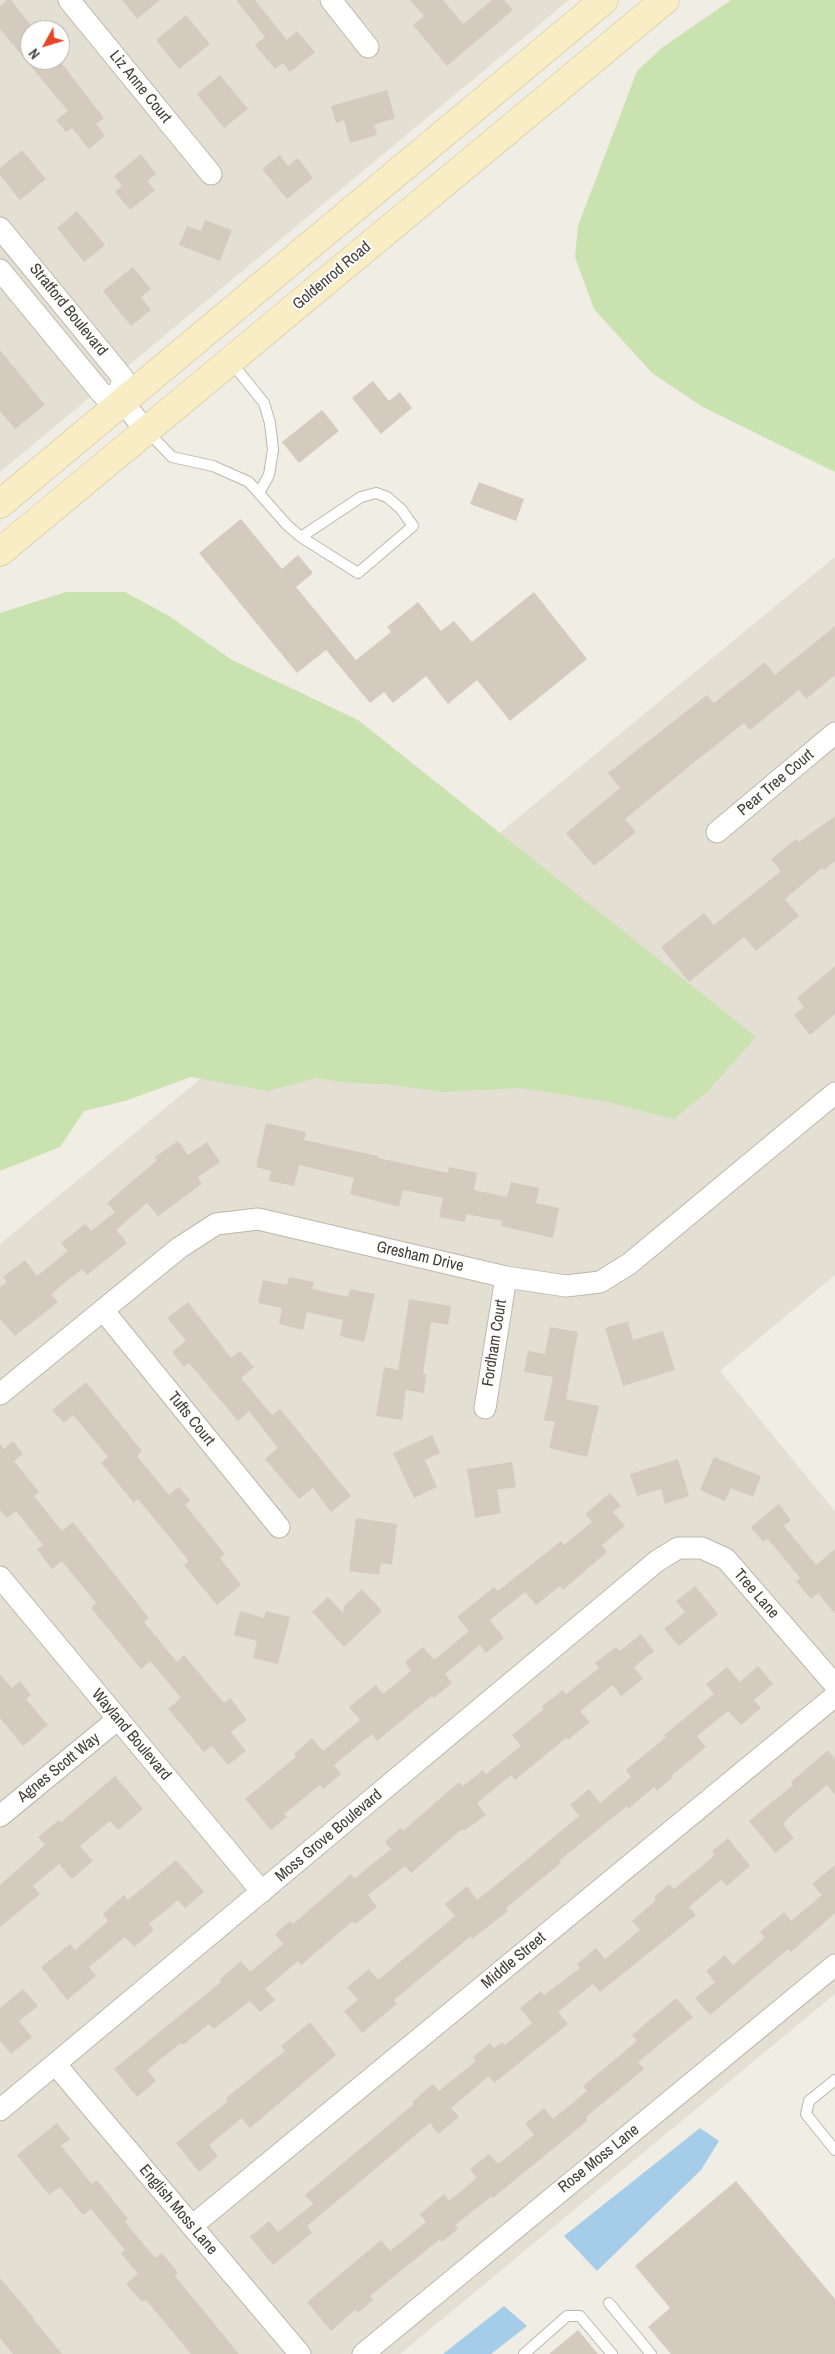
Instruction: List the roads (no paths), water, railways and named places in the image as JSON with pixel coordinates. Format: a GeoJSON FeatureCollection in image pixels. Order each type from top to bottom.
{"type":"FeatureCollection","features":[{"type":"Feature","properties":{"kind":"main road"},"geometry":{"type":"LineString","coordinates":[[0,504],[120,399],[604,0]]}},
{"type":"Feature","properties":{"kind":"main road","name":"Goldenrod Road"},"geometry":{"type":"LineString","coordinates":[[0,552],[665,0]]}},
{"type":"Feature","properties":{"kind":"street","name":"Liz Anne Court"},"geometry":{"type":"LineString","coordinates":[[69,0],[211,174]]}},
{"type":"Feature","properties":{"kind":"street"},"geometry":{"type":"LineString","coordinates":[[331,0],[368,47]]}},
{"type":"Feature","properties":{"kind":"street","name":"Stratford Boulevard"},"geometry":{"type":"LineString","coordinates":[[0,228],[123,378],[120,399],[103,395],[0,270]]}},
{"type":"Feature","properties":{"kind":"street"},"geometry":{"type":"LineString","coordinates":[[120,399],[146,431]]}},
{"type":"Feature","properties":{"kind":"street","name":"Pear Tree Court"},"geometry":{"type":"LineString","coordinates":[[717,832],[835,733]]}},
{"type":"Feature","properties":{"kind":"street","name":"Gresham Drive"},"geometry":{"type":"LineString","coordinates":[[0,1394],[179,1248],[216,1224],[258,1219],[506,1277],[566,1286],[600,1282],[629,1264],[835,1093]]}},
{"type":"Feature","properties":{"kind":"street","name":"Fordham Court"},"geometry":{"type":"LineString","coordinates":[[485,1408],[506,1277]]}},
{"type":"Feature","properties":{"kind":"street","name":"Tufts Court"},"geometry":{"type":"LineString","coordinates":[[102,1310],[279,1527]]}},
{"type":"Feature","properties":{"kind":"street","name":"Tree Lane"},"geometry":{"type":"LineString","coordinates":[[657,1561],[678,1548],[702,1548],[726,1558],[835,1685]]}},
{"type":"Feature","properties":{"kind":"street","name":"Moss Grove Boulevard"},"geometry":{"type":"LineString","coordinates":[[0,2110],[657,1561]]}},
{"type":"Feature","properties":{"kind":"street","name":"Wayland Boulevard"},"geometry":{"type":"LineString","coordinates":[[0,1577],[262,1892]]}},
{"type":"Feature","properties":{"kind":"street","name":"Middle Street"},"geometry":{"type":"LineString","coordinates":[[192,2226],[835,1696]]}},
{"type":"Feature","properties":{"kind":"street","name":"Agnes Scott Way"},"geometry":{"type":"LineString","coordinates":[[0,1816],[118,1719]]}},
{"type":"Feature","properties":{"kind":"street","name":"Rose Moss Lane"},"geometry":{"type":"LineString","coordinates":[[363,2354],[835,1965]]}},
{"type":"Feature","properties":{"kind":"street","name":"English Moss Lane"},"geometry":{"type":"LineString","coordinates":[[56,2065],[300,2354]]}},
{"type":"Feature","properties":{"kind":"lane"},"geometry":{"type":"LineString","coordinates":[[230,361],[264,403],[270,422],[273,450],[269,475],[259,494]]}},
{"type":"Feature","properties":{"kind":"lane"},"geometry":{"type":"LineString","coordinates":[[146,431],[172,457],[213,466],[249,482],[287,525],[301,537],[358,573],[413,526],[401,509],[386,497],[376,493],[361,497],[301,537]]}},
{"type":"Feature","properties":{"kind":"lane"},"geometry":{"type":"LineString","coordinates":[[835,2080],[809,2101],[806,2114],[835,2150]]}},
{"type":"Feature","properties":{"kind":"lane"},"geometry":{"type":"LineString","coordinates":[[609,2303],[651,2354]]}},
{"type":"Feature","properties":{"kind":"lane"},"geometry":{"type":"LineString","coordinates":[[524,2354],[567,2316],[580,2316],[612,2354]]}},
{"type":"Feature","properties":{"kind":"water"},"geometry":{"type":"Polygon","coordinates":[[[700,2128],[719,2141],[701,2170],[597,2271],[564,2236],[700,2128]]]}},
{"type":"Feature","properties":{"kind":"water"},"geometry":{"type":"Polygon","coordinates":[[[504,2306],[527,2326],[491,2354],[443,2354],[504,2306]]]}}]}
